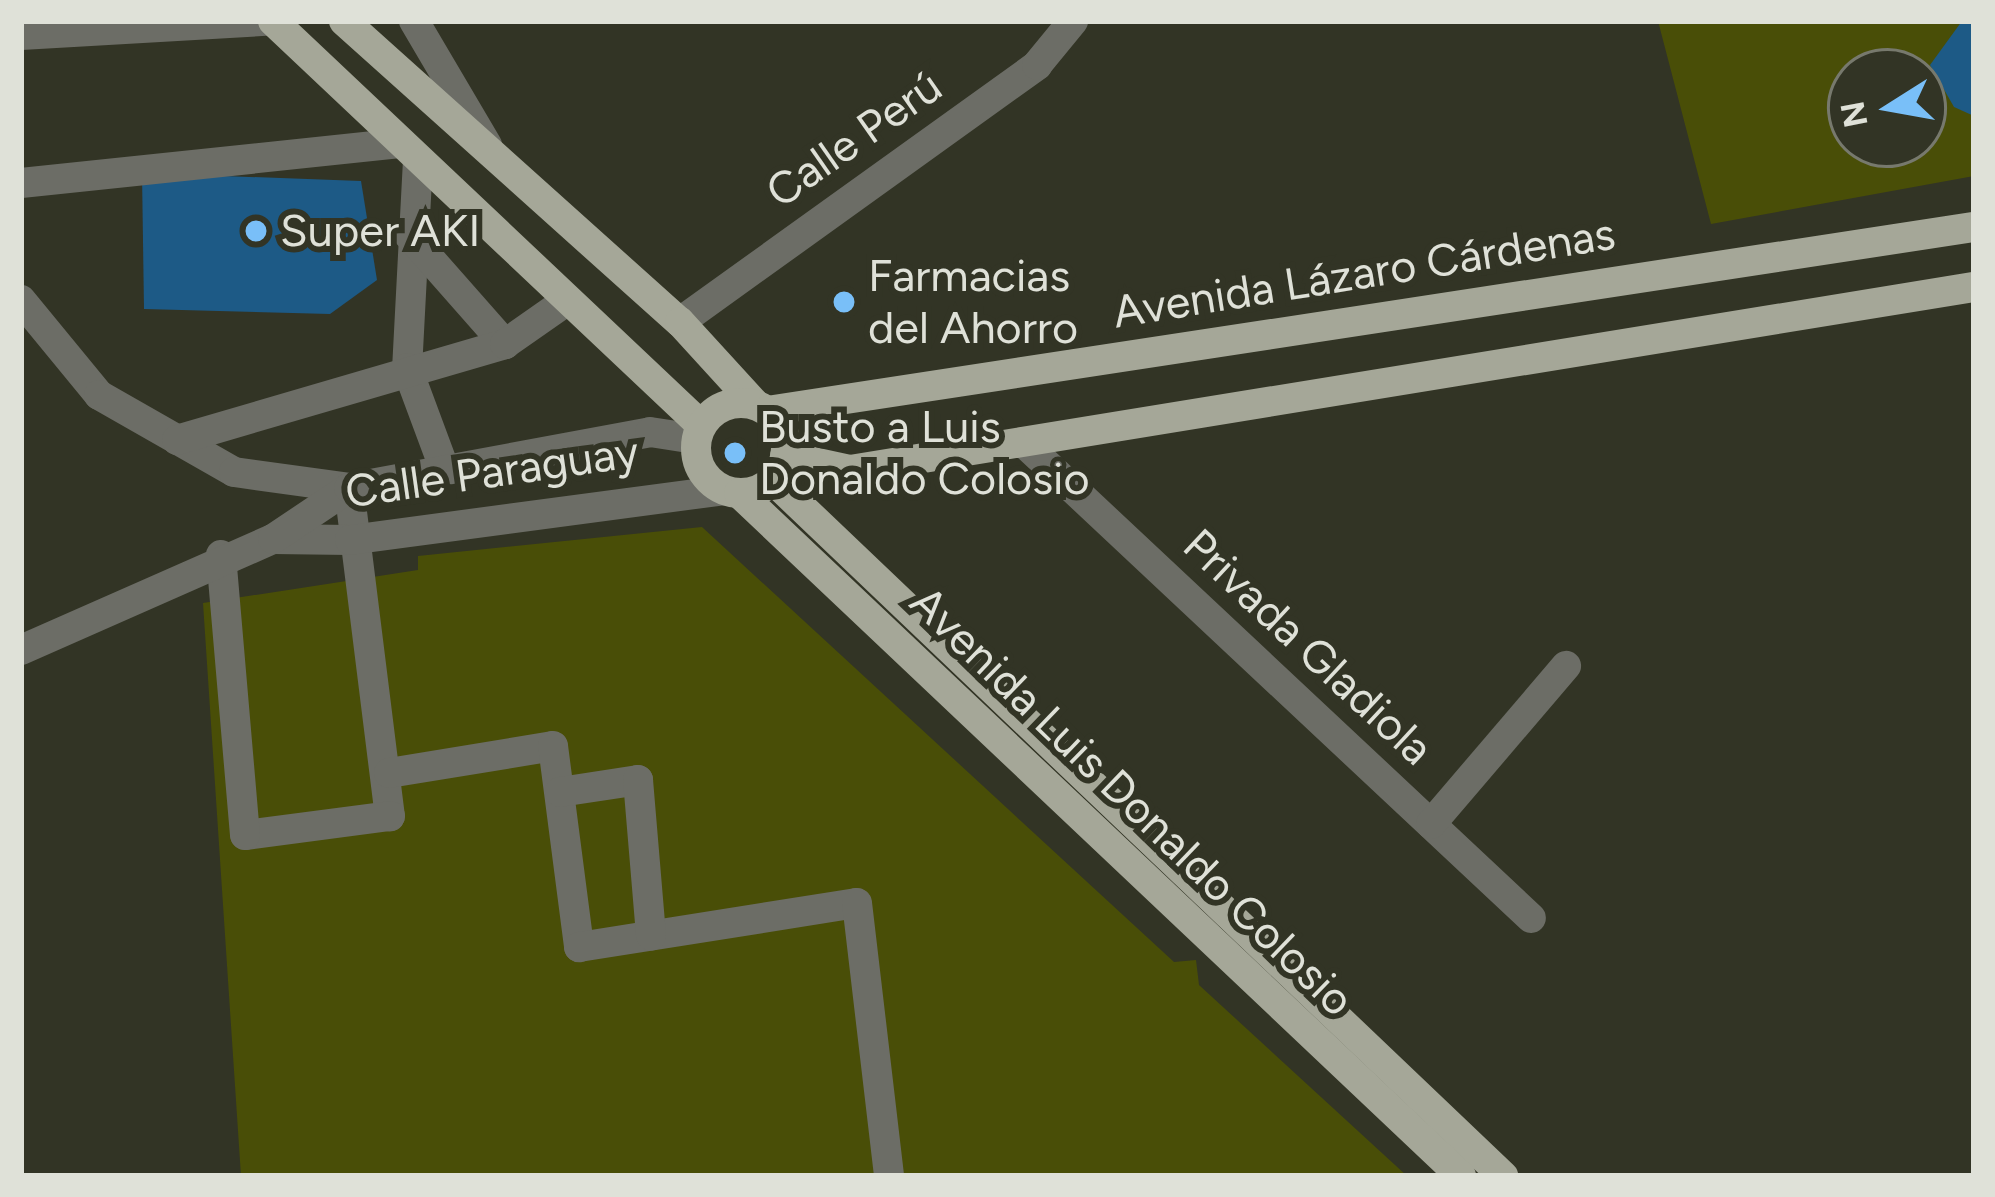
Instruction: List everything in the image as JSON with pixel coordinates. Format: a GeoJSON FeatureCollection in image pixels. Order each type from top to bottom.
{"type":"FeatureCollection","features":[{"type":"Feature","properties":{"kind":"main road"},"geometry":{"type":"LineString","coordinates":[[270,21],[699,432],[701,469],[731,492],[779,468],[850,470],[1974,287]]}},
{"type":"Feature","properties":{"kind":"main road"},"geometry":{"type":"LineString","coordinates":[[344,21],[680,322],[784,434],[779,468]]}},
{"type":"Feature","properties":{"kind":"main road","name":"Avenida Lázaro Cárdenas"},"geometry":{"type":"LineString","coordinates":[[761,407],[1974,227]]}},
{"type":"Feature","properties":{"kind":"main road"},"geometry":{"type":"LineString","coordinates":[[699,432],[724,405],[761,407]]}},
{"type":"Feature","properties":{"kind":"main road"},"geometry":{"type":"LineString","coordinates":[[779,468],[1503,1176]]}},
{"type":"Feature","properties":{"kind":"main road","name":"Avenida Luis Donaldo Colosio"},"geometry":{"type":"LineString","coordinates":[[731,492],[1461,1176]]}},
{"type":"Feature","properties":{"kind":"street"},"geometry":{"type":"LineString","coordinates":[[21,35],[270,21]]}},
{"type":"Feature","properties":{"kind":"street"},"geometry":{"type":"LineString","coordinates":[[414,21],[493,154]]}},
{"type":"Feature","properties":{"kind":"street","name":"Calle Perú"},"geometry":{"type":"LineString","coordinates":[[680,322],[1036,65],[1073,21]]}},
{"type":"Feature","properties":{"kind":"street"},"geometry":{"type":"LineString","coordinates":[[21,183],[409,152],[407,368],[446,470]]}},
{"type":"Feature","properties":{"kind":"street"},"geometry":{"type":"LineString","coordinates":[[408,234],[505,344]]}},
{"type":"Feature","properties":{"kind":"street"},"geometry":{"type":"LineString","coordinates":[[21,300],[99,395],[177,440],[234,472],[349,488],[350,540],[389,773],[390,816],[244,835],[221,555]]}},
{"type":"Feature","properties":{"kind":"street"},"geometry":{"type":"LineString","coordinates":[[177,440],[407,368],[505,344],[565,302]]}},
{"type":"Feature","properties":{"kind":"street","name":"Calle Paraguay"},"geometry":{"type":"LineString","coordinates":[[21,650],[221,555],[273,539],[349,488],[650,432],[699,432]]}},
{"type":"Feature","properties":{"kind":"street","name":"Privada Gladiola"},"geometry":{"type":"LineString","coordinates":[[1023,442],[1531,918]]}},
{"type":"Feature","properties":{"kind":"street","name":"Calle Paraguay"},"geometry":{"type":"LineString","coordinates":[[273,539],[350,540],[731,492]]}},
{"type":"Feature","properties":{"kind":"street"},"geometry":{"type":"LineString","coordinates":[[1431,824],[1566,666]]}},
{"type":"Feature","properties":{"kind":"street"},"geometry":{"type":"LineString","coordinates":[[389,773],[553,746],[578,947],[857,903],[889,1176]]}},
{"type":"Feature","properties":{"kind":"street"},"geometry":{"type":"LineString","coordinates":[[560,792],[638,779],[651,934]]}},
{"type":"Feature","properties":{"kind":"green space"},"geometry":{"type":"Polygon","coordinates":[[[1658,21],[1974,21],[1974,176],[1711,224],[1658,21]]]}},
{"type":"Feature","properties":{"kind":"green space"},"geometry":{"type":"Polygon","coordinates":[[[702,527],[1174,962],[1196,960],[1199,985],[1407,1176],[241,1176],[203,603],[418,570],[418,556],[702,527]]]}},
{"type":"Feature","properties":{"kind":"building"},"geometry":{"type":"Polygon","coordinates":[[[1962,21],[1974,21],[1974,116],[1954,107],[1947,95],[1947,48],[1942,48],[1962,21]]]}},
{"type":"Feature","properties":{"kind":"building","name":"Super AKI"},"geometry":{"type":"Polygon","coordinates":[[[142,173],[361,181],[377,280],[330,314],[144,309],[142,173]]]}},
{"type":"Feature","properties":{"kind":"place","name":"Super AKI"},"geometry":{"type":"Point","coordinates":[256,231]}},
{"type":"Feature","properties":{"kind":"place","name":"Farmacias del Ahorro"},"geometry":{"type":"Point","coordinates":[844,302]}},
{"type":"Feature","properties":{"kind":"place","name":"Busto a Luis Donaldo Colosio"},"geometry":{"type":"Point","coordinates":[735,453]}}]}
